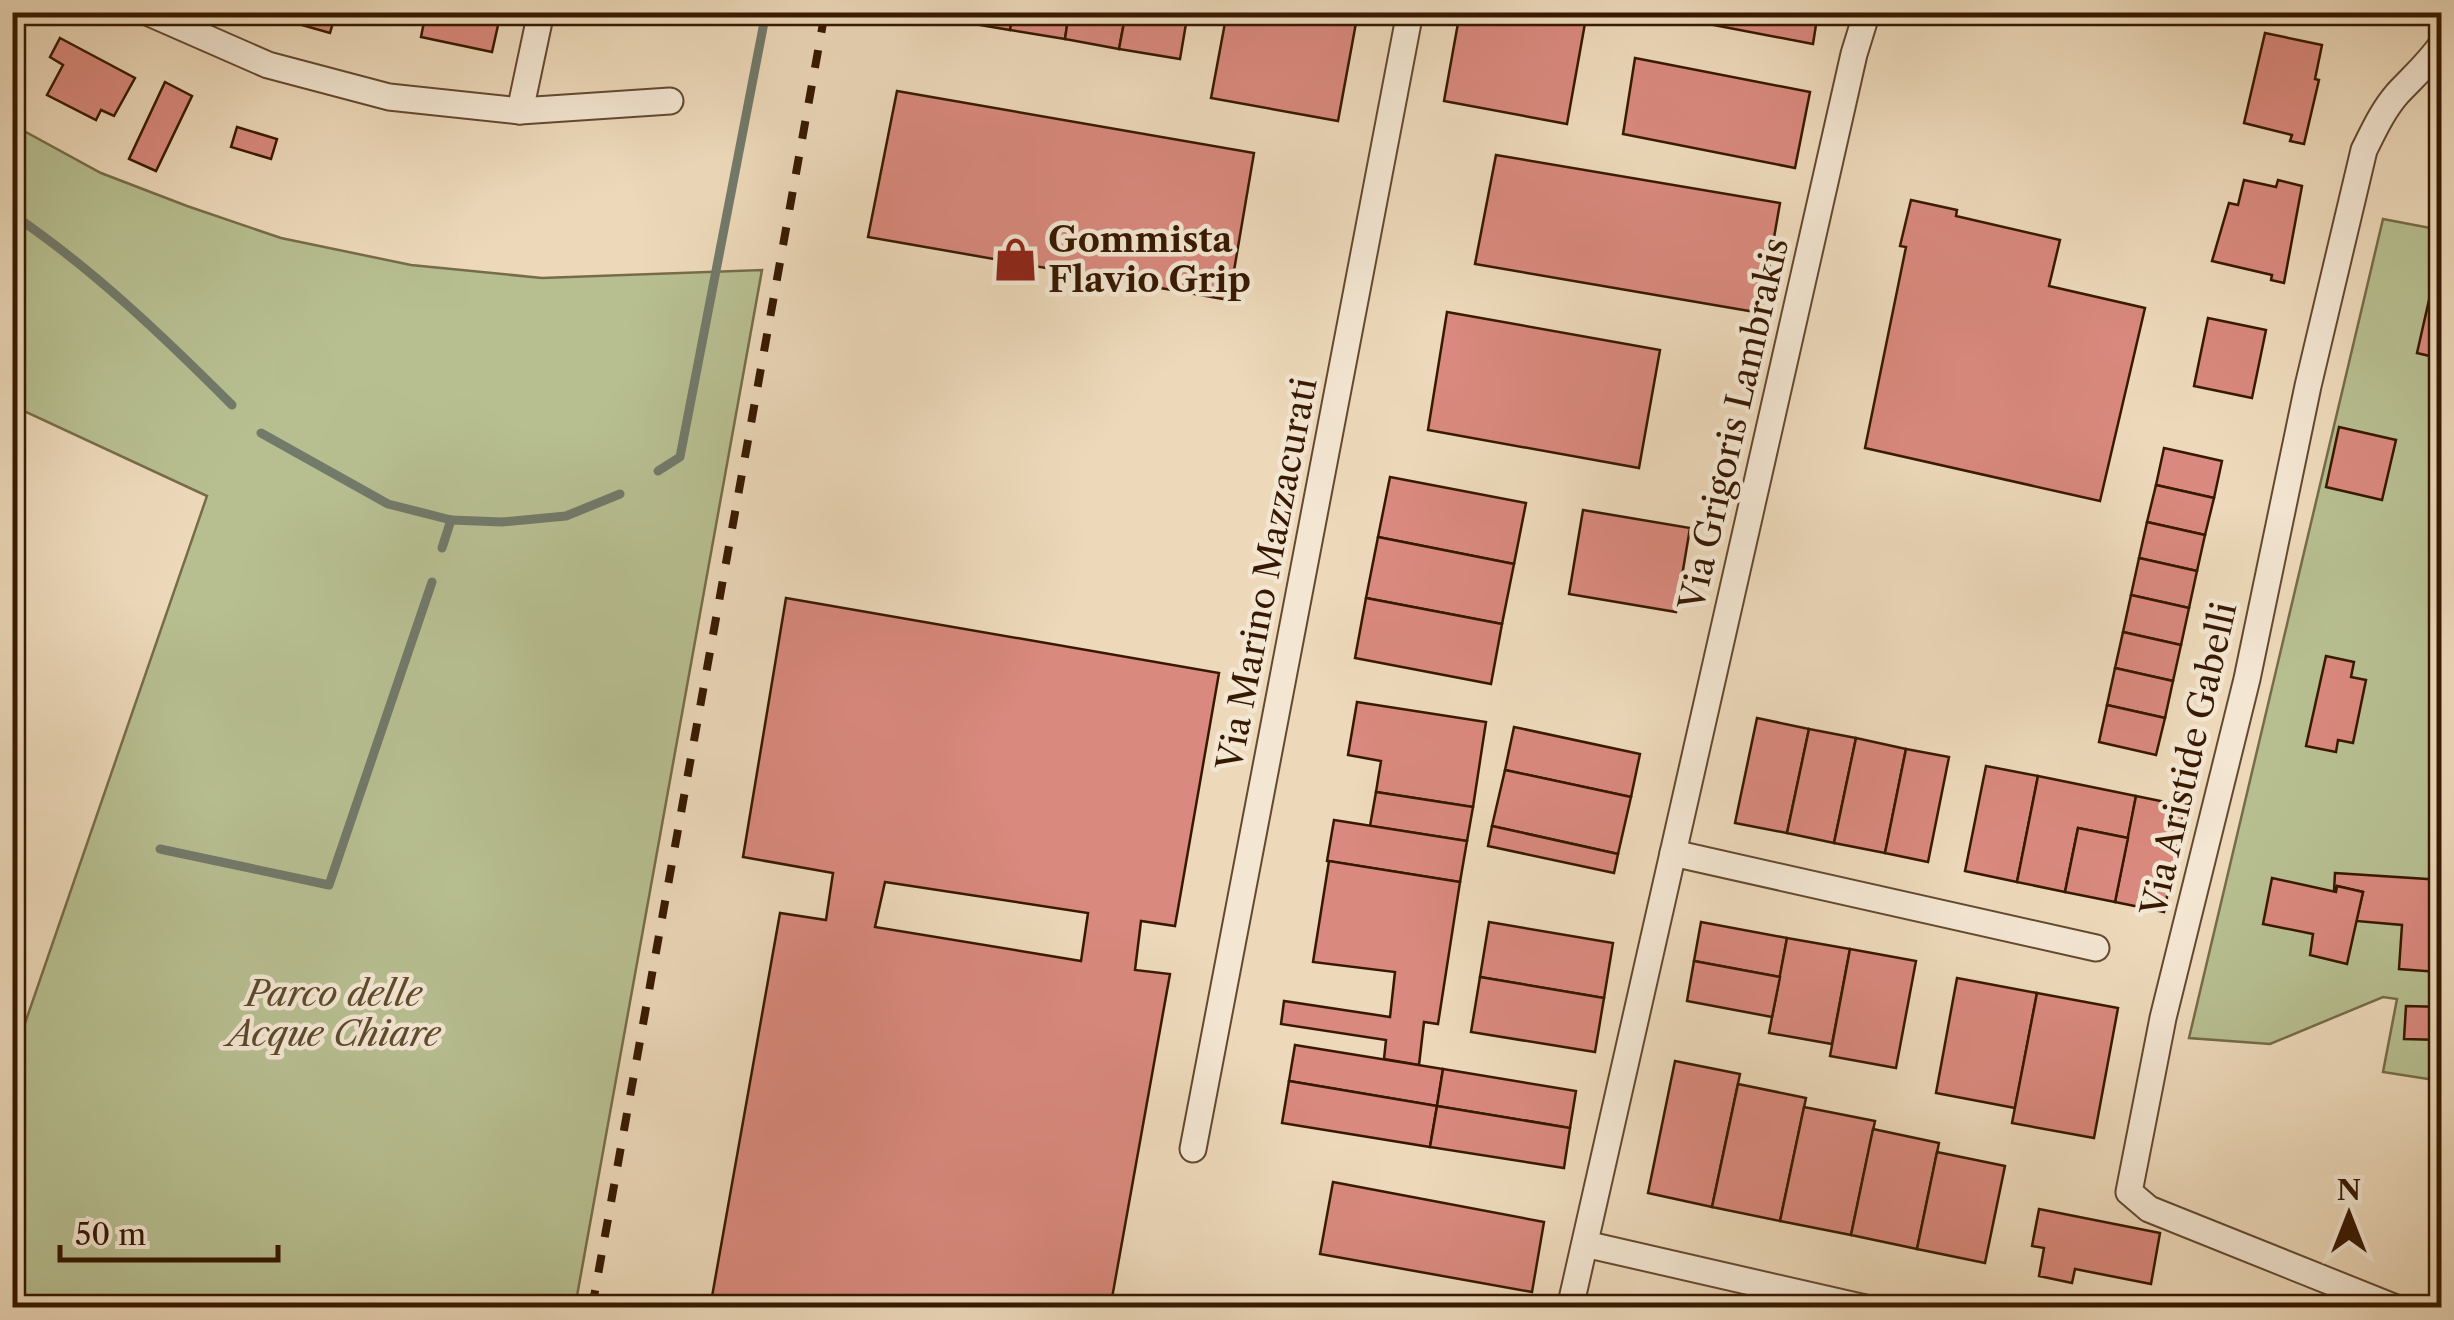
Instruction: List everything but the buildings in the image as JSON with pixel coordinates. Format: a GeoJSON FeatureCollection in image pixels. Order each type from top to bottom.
{"type":"FeatureCollection","features":[{"type":"Feature","properties":{"kind":"street"},"geometry":{"type":"LineString","coordinates":[[147,12],[176,19],[268,65],[389,97],[520,111],[670,101]]}},
{"type":"Feature","properties":{"kind":"street"},"geometry":{"type":"LineString","coordinates":[[520,111],[541,12]]}},
{"type":"Feature","properties":{"kind":"street","name":"Via Marino Mazzacurati"},"geometry":{"type":"LineString","coordinates":[[1193,1149],[1410,12]]}},
{"type":"Feature","properties":{"kind":"street","name":"Via Grigoris Lambrakis"},"geometry":{"type":"LineString","coordinates":[[1570,1308],[1854,54],[1867,12]]}},
{"type":"Feature","properties":{"kind":"street","name":"Via Aristide Gabelli"},"geometry":{"type":"LineString","coordinates":[[2396,1308],[2150,1209],[2130,1192],[2163,1018],[2247,679],[2308,386],[2364,150],[2399,92],[2431,71],[2442,44]]}},
{"type":"Feature","properties":{"kind":"street"},"geometry":{"type":"LineString","coordinates":[[1674,852],[2096,948]]}},
{"type":"Feature","properties":{"kind":"street"},"geometry":{"type":"LineString","coordinates":[[1585,1244],[1865,1308]]}},
{"type":"Feature","properties":{"kind":"green space","name":"Parco delle Acque Chiare"},"geometry":{"type":"Polygon","coordinates":[[[13,125],[101,173],[187,206],[281,238],[411,265],[542,278],[762,270],[575,1307],[13,1307],[13,1058],[207,496],[13,406],[13,125]]]}},
{"type":"Feature","properties":{"kind":"green space"},"geometry":{"type":"Polygon","coordinates":[[[2383,219],[2441,230],[2441,1081],[2383,1072],[2397,999],[2383,997],[2270,1044],[2189,1038],[2383,219]]]}},
{"type":"Feature","properties":{"kind":"waterway"},"geometry":{"type":"LineString","coordinates":[[658,471],[680,457],[766,12]]}},
{"type":"Feature","properties":{"kind":"waterway"},"geometry":{"type":"LineString","coordinates":[[12,214],[126,304],[232,405]]}},
{"type":"Feature","properties":{"kind":"waterway"},"geometry":{"type":"LineString","coordinates":[[261,433],[388,504],[451,520]]}},
{"type":"Feature","properties":{"kind":"waterway"},"geometry":{"type":"LineString","coordinates":[[442,548],[451,520],[502,522],[566,516],[620,494]]}},
{"type":"Feature","properties":{"kind":"waterway"},"geometry":{"type":"LineString","coordinates":[[160,849],[329,885],[432,582]]}},
{"type":"Feature","properties":{"kind":"railway"},"geometry":{"type":"LineString","coordinates":[[592,1308],[825,12]]}},
{"type":"Feature","properties":{"kind":"place","name":"Gommista Flavio Grip"},"geometry":{"type":"Point","coordinates":[1015,260]}}]}
